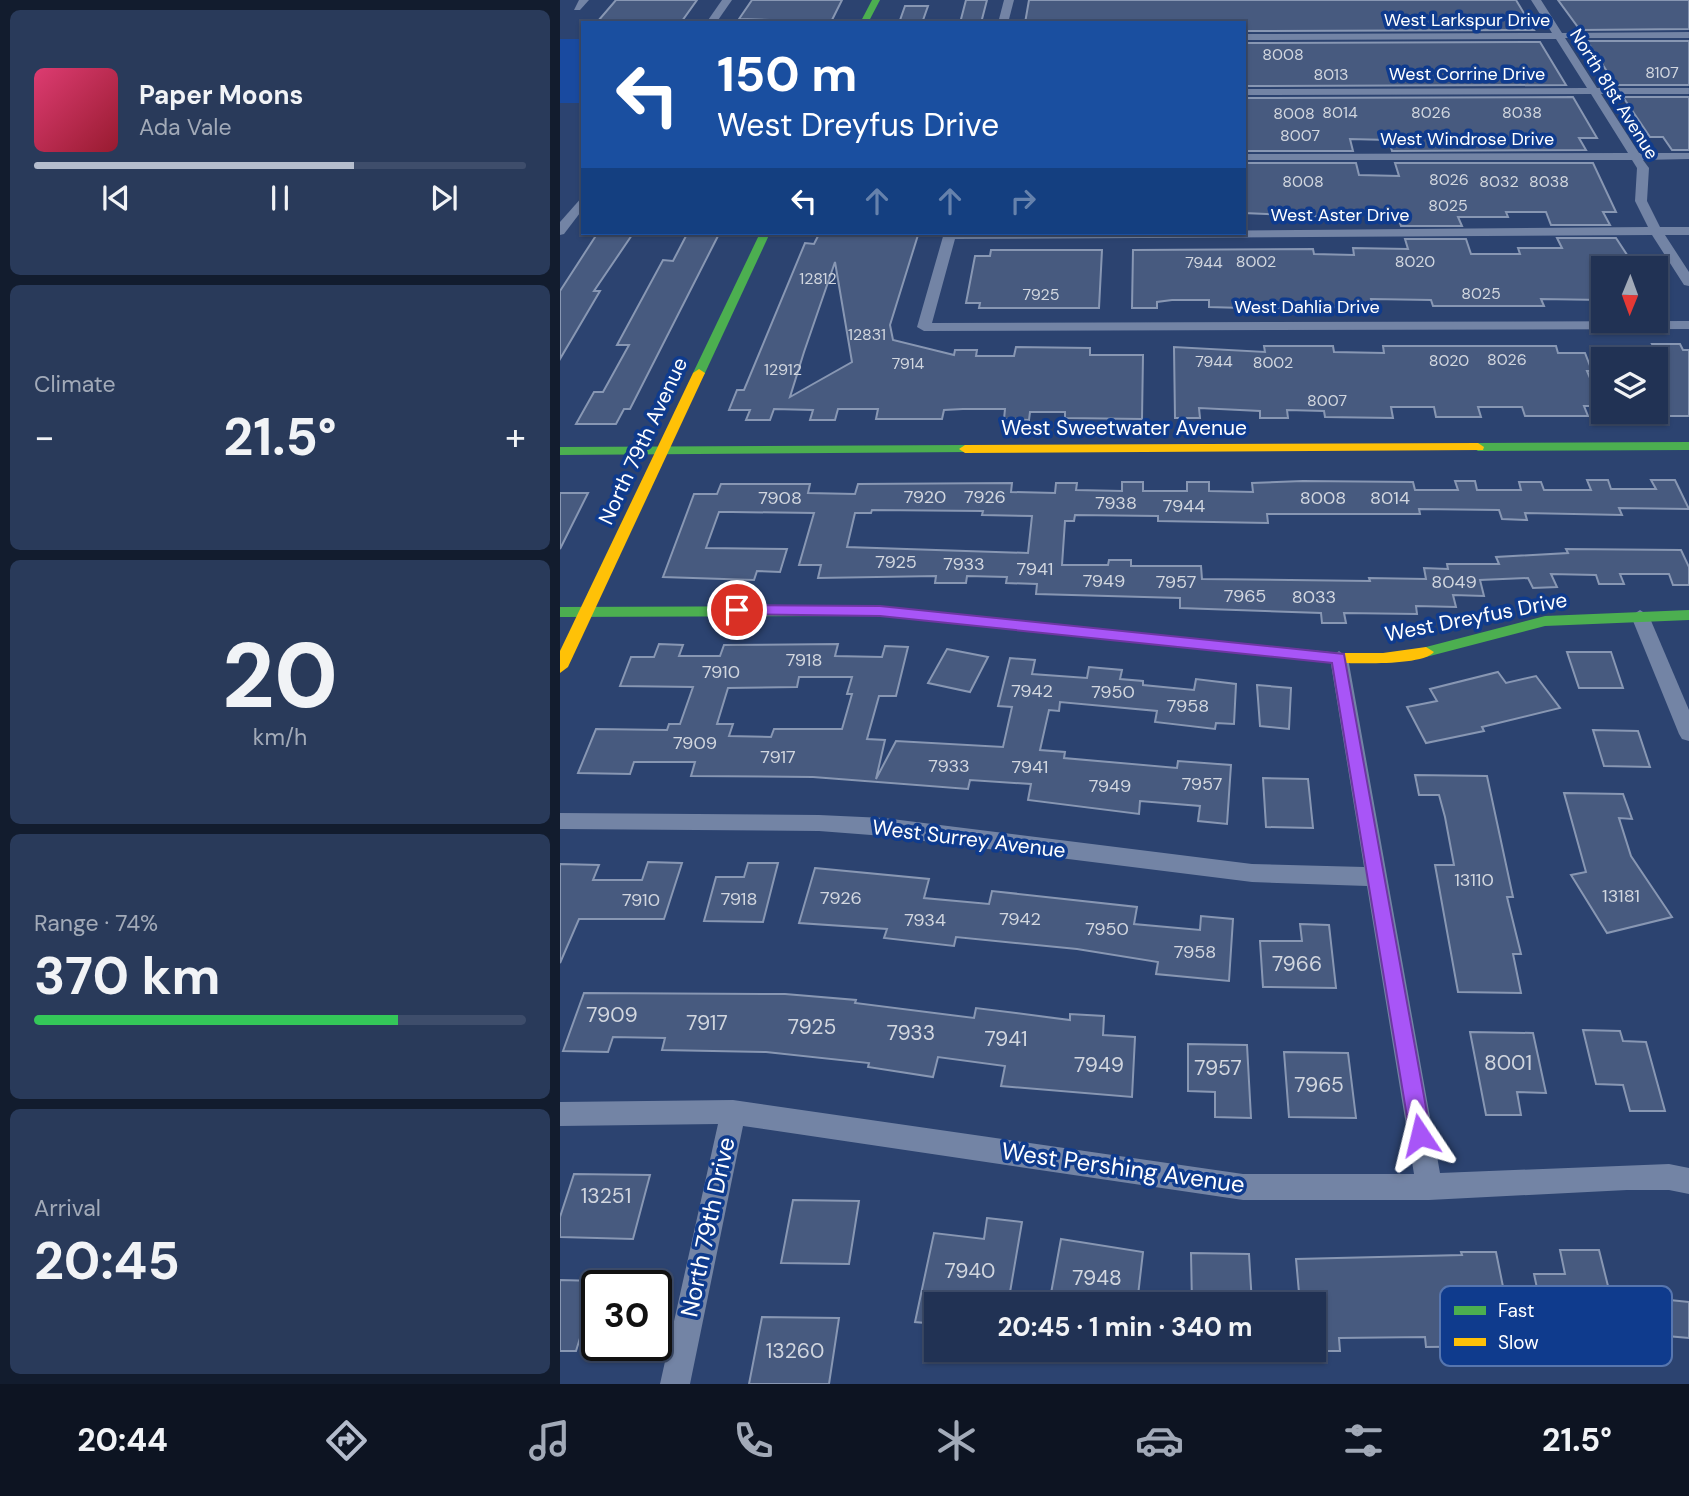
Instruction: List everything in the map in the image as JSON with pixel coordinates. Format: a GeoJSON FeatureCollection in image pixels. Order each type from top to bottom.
{"type":"FeatureCollection","features":[{"type":"Feature","properties":{"kind":"street"},"geometry":{"type":"LineString","coordinates":[[712,21],[727,0]]}},
{"type":"Feature","properties":{"kind":"street"},"geometry":{"type":"LineString","coordinates":[[865,21],[876,0]]}},
{"type":"Feature","properties":{"kind":"street"},"geometry":{"type":"LineString","coordinates":[[1004,21],[1009,0]]}},
{"type":"Feature","properties":{"kind":"street","name":"North 81st Avenue"},"geometry":{"type":"LineString","coordinates":[[1536,0],[1556,36],[1643,168],[1641,201],[1689,282]]}},
{"type":"Feature","properties":{"kind":"street","name":"West Larkspur Drive"},"geometry":{"type":"LineString","coordinates":[[1246,37],[1689,35]]}},
{"type":"Feature","properties":{"kind":"street","name":"West Corrine Drive"},"geometry":{"type":"LineString","coordinates":[[1246,92],[1689,91]]}},
{"type":"Feature","properties":{"kind":"street","name":"West Windrose Drive"},"geometry":{"type":"LineString","coordinates":[[1246,157],[1689,156]]}},
{"type":"Feature","properties":{"kind":"street"},"geometry":{"type":"LineString","coordinates":[[560,231],[581,203]]}},
{"type":"Feature","properties":{"kind":"street","name":"West Aster Drive"},"geometry":{"type":"LineString","coordinates":[[1246,233],[1689,231]]}},
{"type":"Feature","properties":{"kind":"street","name":"North 79th Avenue"},"geometry":{"type":"LineString","coordinates":[[560,667],[764,235]]}},
{"type":"Feature","properties":{"kind":"street","name":"West Dahlia Drive"},"geometry":{"type":"LineString","coordinates":[[949,235],[924,327],[1689,325]]}},
{"type":"Feature","properties":{"kind":"street","name":"West Sweetwater Avenue"},"geometry":{"type":"LineString","coordinates":[[560,451],[1689,446]]}},
{"type":"Feature","properties":{"kind":"street","name":"West Dreyfus Drive"},"geometry":{"type":"LineString","coordinates":[[560,612],[880,611],[1339,658],[1383,658],[1428,652],[1545,621],[1689,615]]}},
{"type":"Feature","properties":{"kind":"street"},"geometry":{"type":"LineString","coordinates":[[1640,615],[1689,734]]}},
{"type":"Feature","properties":{"kind":"street"},"geometry":{"type":"LineString","coordinates":[[1339,658],[1429,1187]]}},
{"type":"Feature","properties":{"kind":"street","name":"West Surrey Avenue"},"geometry":{"type":"LineString","coordinates":[[560,821],[819,823],[884,827],[1252,873],[1376,877]]}},
{"type":"Feature","properties":{"kind":"street","name":"West Pershing Avenue"},"geometry":{"type":"LineString","coordinates":[[560,1114],[733,1112],[1243,1186],[1429,1187],[1627,1177],[1669,1177],[1689,1181]]}},
{"type":"Feature","properties":{"kind":"street","name":"North 79th Drive"},"geometry":{"type":"LineString","coordinates":[[675,1384],[733,1112]]}},
{"type":"Feature","properties":{"kind":"shaded area"},"geometry":{"type":"Polygon","coordinates":[[[560,39],[581,39],[581,103],[560,103],[560,39]]]}},
{"type":"Feature","properties":{"kind":"building"},"geometry":{"type":"Polygon","coordinates":[[[616,0],[697,0],[682,21],[598,21],[616,0]]]}},
{"type":"Feature","properties":{"kind":"building"},"geometry":{"type":"Polygon","coordinates":[[[752,0],[842,0],[832,21],[739,19],[752,0]]]}},
{"type":"Feature","properties":{"kind":"building"},"geometry":{"type":"Polygon","coordinates":[[[966,0],[987,0],[982,21],[961,21],[966,0]]]}},
{"type":"Feature","properties":{"kind":"building"},"geometry":{"type":"Polygon","coordinates":[[[1029,0],[1516,0],[1534,30],[1246,31],[1246,21],[1025,21],[1029,0]]]}},
{"type":"Feature","properties":{"kind":"building"},"geometry":{"type":"Polygon","coordinates":[[[1558,0],[1689,0],[1689,29],[1580,30],[1558,0]]]}},
{"type":"Feature","properties":{"kind":"building"},"geometry":{"type":"Polygon","coordinates":[[[905,6],[928,6],[923,21],[900,21],[905,6]]]}},
{"type":"Feature","properties":{"kind":"building"},"geometry":{"type":"Polygon","coordinates":[[[1587,41],[1689,41],[1689,85],[1616,85],[1587,41]]]}},
{"type":"Feature","properties":{"kind":"building"},"geometry":{"type":"Polygon","coordinates":[[[1540,42],[1566,85],[1246,86],[1246,43],[1540,42]]]}},
{"type":"Feature","properties":{"kind":"building"},"geometry":{"type":"Polygon","coordinates":[[[1573,97],[1597,138],[1579,138],[1586,150],[1392,151],[1389,140],[1350,139],[1353,151],[1246,151],[1246,98],[1573,97]]]}},
{"type":"Feature","properties":{"kind":"building"},"geometry":{"type":"Polygon","coordinates":[[[1623,97],[1689,97],[1689,150],[1672,150],[1663,137],[1650,137],[1623,97]]]}},
{"type":"Feature","properties":{"kind":"building"},"geometry":{"type":"Polygon","coordinates":[[[1246,163],[1356,163],[1359,175],[1399,176],[1395,163],[1593,163],[1616,212],[1603,212],[1610,225],[1551,225],[1546,212],[1506,212],[1508,217],[1458,217],[1462,226],[1401,226],[1396,213],[1352,213],[1354,218],[1246,213],[1246,163]]]}},
{"type":"Feature","properties":{"kind":"building"},"geometry":{"type":"Polygon","coordinates":[[[596,235],[632,235],[594,291],[600,291],[560,359],[560,291],[596,235]]]}},
{"type":"Feature","properties":{"kind":"building"},"geometry":{"type":"Polygon","coordinates":[[[686,235],[718,235],[630,409],[624,409],[616,424],[576,424],[594,392],[603,392],[629,345],[617,345],[663,260],[673,261],[686,235]]]}},
{"type":"Feature","properties":{"kind":"building"},"geometry":{"type":"Polygon","coordinates":[[[918,235],[890,325],[893,340],[954,355],[955,350],[977,350],[976,356],[1014,356],[1016,347],[1090,348],[1090,355],[1143,355],[1142,419],[1065,418],[1065,412],[1030,412],[1029,420],[1004,419],[1005,409],[963,409],[944,410],[942,419],[876,419],[878,409],[838,409],[835,420],[810,420],[813,410],[774,409],[770,420],[746,420],[750,410],[729,410],[737,390],[744,390],[805,243],[814,244],[818,236],[918,235]],[[835,262],[790,397],[852,362],[835,262]]]}},
{"type":"Feature","properties":{"kind":"building"},"geometry":{"type":"Polygon","coordinates":[[[1557,238],[1616,238],[1628,256],[1591,256],[1591,300],[1541,299],[1544,306],[1433,306],[1431,300],[1371,299],[1373,307],[1209,307],[1209,300],[1172,300],[1157,302],[1157,308],[1132,308],[1133,250],[1313,249],[1314,254],[1354,255],[1353,248],[1408,249],[1405,239],[1466,239],[1471,254],[1520,254],[1518,248],[1562,248],[1557,238]]]}},
{"type":"Feature","properties":{"kind":"building"},"geometry":{"type":"Polygon","coordinates":[[[991,250],[1102,250],[1099,308],[979,308],[980,303],[966,303],[975,256],[990,256],[991,250]]]}},
{"type":"Feature","properties":{"kind":"building"},"geometry":{"type":"Polygon","coordinates":[[[1652,344],[1680,344],[1683,350],[1689,350],[1689,416],[1668,416],[1668,347],[1654,347],[1652,344]]]}},
{"type":"Feature","properties":{"kind":"building"},"geometry":{"type":"Polygon","coordinates":[[[1264,346],[1333,346],[1334,352],[1384,353],[1383,346],[1556,346],[1558,353],[1585,353],[1591,368],[1591,371],[1587,371],[1591,380],[1591,406],[1584,406],[1588,416],[1525,416],[1522,407],[1478,407],[1481,417],[1436,417],[1434,407],[1391,407],[1393,418],[1325,417],[1324,411],[1287,410],[1288,418],[1260,418],[1260,411],[1199,408],[1200,418],[1175,418],[1174,347],[1265,352],[1264,346]]]}},
{"type":"Feature","properties":{"kind":"building"},"geometry":{"type":"Polygon","coordinates":[[[1587,480],[1608,480],[1611,489],[1656,489],[1651,480],[1675,480],[1689,509],[1619,508],[1622,515],[1525,513],[1527,520],[1502,519],[1499,510],[1419,509],[1420,514],[1267,514],[1268,523],[1158,521],[1158,516],[1075,515],[1074,521],[1065,521],[1062,565],[1108,565],[1109,560],[1131,560],[1131,566],[1201,566],[1202,579],[1370,581],[1369,578],[1426,579],[1424,568],[1448,569],[1447,564],[1499,564],[1496,557],[1568,553],[1566,549],[1681,550],[1689,567],[1689,585],[1673,585],[1669,574],[1620,574],[1624,584],[1599,584],[1596,575],[1551,574],[1557,587],[1533,588],[1528,578],[1480,580],[1484,596],[1453,595],[1456,607],[1416,606],[1417,614],[1344,613],[1346,623],[1322,623],[1321,613],[1180,608],[1180,598],[1036,594],[1037,584],[1006,583],[1007,577],[967,576],[966,583],[935,583],[936,576],[818,578],[821,565],[799,565],[814,513],[732,512],[719,512],[706,548],[787,549],[780,572],[757,571],[754,580],[663,577],[694,494],[717,494],[721,484],[810,484],[808,493],[855,494],[858,484],[1012,483],[1011,492],[1055,493],[1056,483],[1077,483],[1076,490],[1122,491],[1122,482],[1143,482],[1143,491],[1187,491],[1187,482],[1209,482],[1209,491],[1253,492],[1252,483],[1303,481],[1413,482],[1415,490],[1458,490],[1455,481],[1475,481],[1477,490],[1521,490],[1519,482],[1541,482],[1544,490],[1591,490],[1587,480]],[[872,510],[871,513],[855,513],[847,547],[1028,553],[1032,516],[982,515],[983,511],[872,510]]]}},
{"type":"Feature","properties":{"kind":"building"},"geometry":{"type":"Polygon","coordinates":[[[560,493],[588,493],[560,549],[560,493]]]}},
{"type":"Feature","properties":{"kind":"building"},"geometry":{"type":"Polygon","coordinates":[[[659,644],[683,645],[679,656],[720,656],[724,645],[838,644],[835,656],[882,657],[885,646],[908,647],[896,696],[879,696],[867,739],[885,740],[876,779],[896,741],[1003,747],[1012,707],[998,706],[1010,658],[1035,660],[1032,674],[1087,678],[1089,667],[1122,670],[1120,679],[1143,681],[1143,685],[1194,690],[1196,679],[1236,684],[1234,724],[1216,723],[1215,729],[1155,722],[1157,711],[1060,702],[1059,711],[1049,710],[1040,750],[1065,752],[1064,758],[1177,768],[1178,761],[1231,765],[1227,824],[1198,821],[1200,806],[1140,801],[1139,814],[1028,800],[1031,784],[970,780],[968,789],[813,777],[691,776],[695,762],[634,762],[630,774],[578,773],[596,729],[667,730],[669,724],[680,724],[693,687],[620,686],[631,657],[654,657],[659,644]],[[799,677],[797,687],[728,688],[717,724],[733,724],[729,736],[771,737],[774,729],[842,729],[852,694],[847,694],[852,677],[799,677]]]}},
{"type":"Feature","properties":{"kind":"building"},"geometry":{"type":"Polygon","coordinates":[[[947,649],[988,657],[970,692],[928,683],[947,649]]]}},
{"type":"Feature","properties":{"kind":"building"},"geometry":{"type":"Polygon","coordinates":[[[1567,652],[1611,652],[1623,688],[1579,688],[1567,652]]]}},
{"type":"Feature","properties":{"kind":"building"},"geometry":{"type":"Polygon","coordinates":[[[1498,672],[1506,683],[1536,676],[1560,708],[1482,727],[1484,731],[1426,743],[1407,707],[1437,701],[1430,689],[1498,672]]]}},
{"type":"Feature","properties":{"kind":"building"},"geometry":{"type":"Polygon","coordinates":[[[1257,685],[1291,688],[1289,729],[1260,726],[1257,685]]]}},
{"type":"Feature","properties":{"kind":"building"},"geometry":{"type":"Polygon","coordinates":[[[1593,730],[1638,731],[1650,767],[1604,766],[1593,730]]]}},
{"type":"Feature","properties":{"kind":"building"},"geometry":{"type":"Polygon","coordinates":[[[1415,775],[1487,776],[1513,897],[1507,897],[1521,954],[1513,954],[1521,993],[1458,992],[1435,865],[1454,865],[1445,817],[1439,795],[1419,795],[1415,775]]]}},
{"type":"Feature","properties":{"kind":"building"},"geometry":{"type":"Polygon","coordinates":[[[1263,778],[1308,779],[1313,828],[1266,827],[1263,778]]]}},
{"type":"Feature","properties":{"kind":"building"},"geometry":{"type":"Polygon","coordinates":[[[1564,793],[1623,794],[1632,819],[1619,818],[1631,856],[1672,917],[1607,933],[1571,875],[1586,872],[1564,793]]]}},
{"type":"Feature","properties":{"kind":"building"},"geometry":{"type":"Polygon","coordinates":[[[648,862],[682,863],[664,919],[579,919],[560,963],[560,864],[599,865],[593,880],[642,880],[648,862]]]}},
{"type":"Feature","properties":{"kind":"building"},"geometry":{"type":"Polygon","coordinates":[[[748,863],[778,863],[763,922],[704,921],[716,877],[744,877],[748,863]]]}},
{"type":"Feature","properties":{"kind":"building"},"geometry":{"type":"Polygon","coordinates":[[[815,868],[929,879],[924,898],[989,904],[992,891],[1137,907],[1134,924],[1200,930],[1201,916],[1233,919],[1229,981],[1156,974],[1158,962],[1077,949],[956,937],[954,946],[884,938],[887,929],[799,923],[815,868]]]}},
{"type":"Feature","properties":{"kind":"building"},"geometry":{"type":"Polygon","coordinates":[[[1300,924],[1329,925],[1336,988],[1263,987],[1260,941],[1302,941],[1300,924]]]}},
{"type":"Feature","properties":{"kind":"building"},"geometry":{"type":"Polygon","coordinates":[[[584,993],[785,994],[856,1000],[855,1003],[974,1018],[976,1008],[1070,1020],[1070,1014],[1104,1016],[1103,1035],[1135,1037],[1132,1097],[1001,1086],[1005,1066],[938,1057],[933,1077],[868,1067],[869,1063],[766,1052],[662,1050],[665,1038],[613,1037],[608,1052],[563,1051],[584,993]]]}},
{"type":"Feature","properties":{"kind":"building"},"geometry":{"type":"Polygon","coordinates":[[[1583,1030],[1620,1031],[1623,1041],[1646,1042],[1665,1111],[1630,1111],[1623,1085],[1596,1084],[1583,1030]]]}},
{"type":"Feature","properties":{"kind":"building"},"geometry":{"type":"Polygon","coordinates":[[[1470,1032],[1533,1033],[1546,1093],[1517,1092],[1521,1115],[1486,1115],[1470,1032]]]}},
{"type":"Feature","properties":{"kind":"building"},"geometry":{"type":"Polygon","coordinates":[[[1188,1044],[1247,1045],[1251,1118],[1215,1117],[1215,1092],[1188,1091],[1188,1044]]]}},
{"type":"Feature","properties":{"kind":"building"},"geometry":{"type":"Polygon","coordinates":[[[1284,1052],[1348,1053],[1356,1118],[1289,1117],[1284,1052]]]}},
{"type":"Feature","properties":{"kind":"building"},"geometry":{"type":"Polygon","coordinates":[[[574,1174],[650,1175],[633,1239],[560,1237],[560,1217],[574,1174]]]}},
{"type":"Feature","properties":{"kind":"building"},"geometry":{"type":"Polygon","coordinates":[[[793,1200],[859,1201],[849,1264],[781,1263],[793,1200]]]}},
{"type":"Feature","properties":{"kind":"building"},"geometry":{"type":"Polygon","coordinates":[[[987,1218],[1022,1222],[1010,1292],[924,1292],[924,1323],[915,1322],[934,1233],[984,1239],[987,1218]]]}},
{"type":"Feature","properties":{"kind":"building"},"geometry":{"type":"Polygon","coordinates":[[[1061,1239],[1143,1252],[1138,1292],[1051,1292],[1061,1239]]]}},
{"type":"Feature","properties":{"kind":"building"},"geometry":{"type":"Polygon","coordinates":[[[1560,1250],[1599,1250],[1608,1286],[1537,1286],[1534,1274],[1565,1274],[1560,1250]]]}},
{"type":"Feature","properties":{"kind":"building"},"geometry":{"type":"Polygon","coordinates":[[[1496,1252],[1503,1286],[1440,1286],[1440,1347],[1426,1347],[1425,1337],[1339,1338],[1340,1351],[1326,1351],[1326,1292],[1299,1292],[1296,1259],[1496,1252]]]}},
{"type":"Feature","properties":{"kind":"building"},"geometry":{"type":"Polygon","coordinates":[[[1191,1253],[1249,1254],[1251,1292],[1192,1292],[1191,1253]]]}},
{"type":"Feature","properties":{"kind":"building"},"geometry":{"type":"Polygon","coordinates":[[[560,1280],[581,1281],[581,1335],[576,1351],[560,1351],[560,1280]]]}},
{"type":"Feature","properties":{"kind":"building"},"geometry":{"type":"Polygon","coordinates":[[[1672,1300],[1689,1302],[1689,1338],[1672,1336],[1672,1300]]]}},
{"type":"Feature","properties":{"kind":"building"},"geometry":{"type":"Polygon","coordinates":[[[762,1317],[839,1318],[829,1384],[749,1384],[762,1317]]]}},
{"type":"Feature","properties":{"kind":"traffic: fast"},"geometry":{"type":"LineString","coordinates":[[865,21],[876,0]]}},
{"type":"Feature","properties":{"kind":"traffic: fast"},"geometry":{"type":"LineString","coordinates":[[699,373],[764,235]]}},
{"type":"Feature","properties":{"kind":"traffic: fast"},"geometry":{"type":"LineString","coordinates":[[1478,447],[1689,446]]}},
{"type":"Feature","properties":{"kind":"traffic: fast"},"geometry":{"type":"LineString","coordinates":[[560,451],[965,449]]}},
{"type":"Feature","properties":{"kind":"traffic: fast"},"geometry":{"type":"LineString","coordinates":[[560,612],[880,611],[1062,630]]}},
{"type":"Feature","properties":{"kind":"traffic: fast"},"geometry":{"type":"LineString","coordinates":[[1426,652],[1545,621],[1689,615]]}},
{"type":"Feature","properties":{"kind":"traffic: slow"},"geometry":{"type":"LineString","coordinates":[[560,667],[699,373]]}},
{"type":"Feature","properties":{"kind":"traffic: slow"},"geometry":{"type":"LineString","coordinates":[[965,449],[1478,447]]}},
{"type":"Feature","properties":{"kind":"traffic: slow"},"geometry":{"type":"LineString","coordinates":[[1062,630],[1339,658],[1383,658],[1426,652]]}},
{"type":"Feature","properties":{"kind":"route"},"geometry":{"type":"LineString","coordinates":[[737,610],[880,611],[1339,658],[1420,1135]]}}]}
